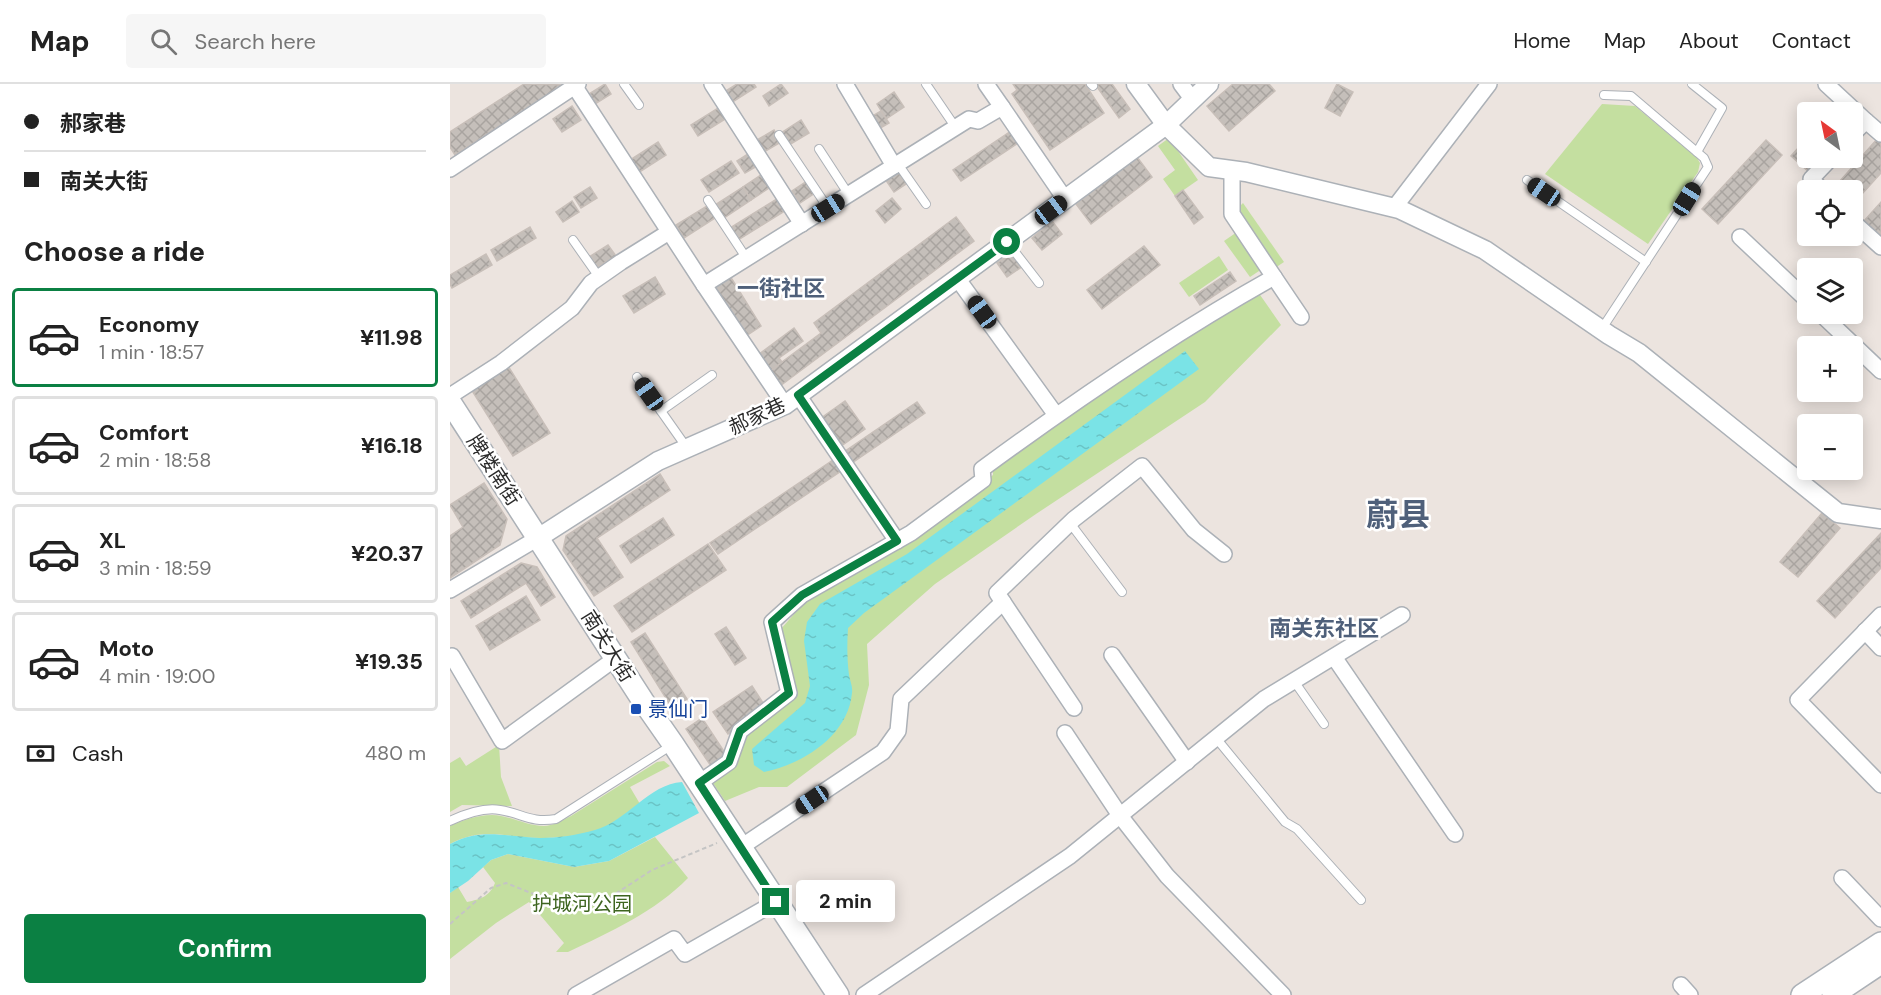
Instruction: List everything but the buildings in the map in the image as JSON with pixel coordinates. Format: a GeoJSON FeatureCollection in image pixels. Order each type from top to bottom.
{"type":"FeatureCollection","features":[{"type":"Feature","properties":{"kind":"main road","name":"牌楼南街"},"geometry":{"type":"LineString","coordinates":[[450,402],[538,538]]}},
{"type":"Feature","properties":{"kind":"main road","name":"南关大街"},"geometry":{"type":"LineString","coordinates":[[538,538],[642,701],[673,744],[838,995]]}},
{"type":"Feature","properties":{"kind":"main road"},"geometry":{"type":"LineString","coordinates":[[1802,995],[1881,943]]}},
{"type":"Feature","properties":{"kind":"main road"},"geometry":{"type":"LineString","coordinates":[[1833,995],[1881,963]]}},
{"type":"Feature","properties":{"kind":"street"},"geometry":{"type":"LineString","coordinates":[[712,84],[802,224]]}},
{"type":"Feature","properties":{"kind":"street"},"geometry":{"type":"LineString","coordinates":[[845,84],[896,165]]}},
{"type":"Feature","properties":{"kind":"street"},"geometry":{"type":"LineString","coordinates":[[986,84],[1065,199]]}},
{"type":"Feature","properties":{"kind":"street"},"geometry":{"type":"LineString","coordinates":[[1136,84],[1166,125],[1209,167],[1232,170],[1394,208],[1485,250],[1601,330],[1639,353],[1838,513],[1881,519]]}},
{"type":"Feature","properties":{"kind":"street"},"geometry":{"type":"LineString","coordinates":[[1181,84],[1192,100]]}},
{"type":"Feature","properties":{"kind":"street","name":"郝家巷"},"geometry":{"type":"LineString","coordinates":[[538,538],[658,461],[791,400],[1166,125],[1209,84]]}},
{"type":"Feature","properties":{"kind":"street"},"geometry":{"type":"LineString","coordinates":[[1394,208],[1488,84]]}},
{"type":"Feature","properties":{"kind":"street"},"geometry":{"type":"LineString","coordinates":[[1826,84],[1881,135]]}},
{"type":"Feature","properties":{"kind":"street"},"geometry":{"type":"LineString","coordinates":[[451,165],[575,85],[704,285],[897,541]]}},
{"type":"Feature","properties":{"kind":"street"},"geometry":{"type":"LineString","coordinates":[[704,285],[969,119],[978,121],[1002,107]]}},
{"type":"Feature","properties":{"kind":"street"},"geometry":{"type":"LineString","coordinates":[[1863,124],[1866,121]]}},
{"type":"Feature","properties":{"kind":"street"},"geometry":{"type":"LineString","coordinates":[[1812,180],[1821,168]]}},
{"type":"Feature","properties":{"kind":"street"},"geometry":{"type":"LineString","coordinates":[[1232,170],[1232,214],[1301,317]]}},
{"type":"Feature","properties":{"kind":"street"},"geometry":{"type":"LineString","coordinates":[[1863,231],[1881,247]]}},
{"type":"Feature","properties":{"kind":"street"},"geometry":{"type":"LineString","coordinates":[[450,396],[501,363],[572,308],[591,283],[599,277],[669,232]]}},
{"type":"Feature","properties":{"kind":"street"},"geometry":{"type":"LineString","coordinates":[[1740,237],[1797,291]]}},
{"type":"Feature","properties":{"kind":"street"},"geometry":{"type":"LineString","coordinates":[[699,783],[729,762],[740,731],[789,693],[772,622],[802,595],[911,533],[983,480],[982,469],[1056,415],[1216,309],[1274,277]]}},
{"type":"Feature","properties":{"kind":"street"},"geometry":{"type":"LineString","coordinates":[[957,278],[1056,415]]}},
{"type":"Feature","properties":{"kind":"street"},"geometry":{"type":"LineString","coordinates":[[1832,324],[1881,371]]}},
{"type":"Feature","properties":{"kind":"street"},"geometry":{"type":"LineString","coordinates":[[1074,708],[997,593],[1070,523],[1142,466],[1194,530],[1224,554]]}},
{"type":"Feature","properties":{"kind":"street"},"geometry":{"type":"LineString","coordinates":[[450,590],[538,538]]}},
{"type":"Feature","properties":{"kind":"street"},"geometry":{"type":"LineString","coordinates":[[737,842],[883,752],[898,731],[901,699],[1003,602]]}},
{"type":"Feature","properties":{"kind":"street"},"geometry":{"type":"LineString","coordinates":[[864,995],[1070,856],[1264,699],[1402,615]]}},
{"type":"Feature","properties":{"kind":"street"},"geometry":{"type":"LineString","coordinates":[[1881,615],[1798,700],[1881,785]]}},
{"type":"Feature","properties":{"kind":"street"},"geometry":{"type":"LineString","coordinates":[[1865,632],[1881,648]]}},
{"type":"Feature","properties":{"kind":"street"},"geometry":{"type":"LineString","coordinates":[[1112,655],[1187,762]]}},
{"type":"Feature","properties":{"kind":"street"},"geometry":{"type":"LineString","coordinates":[[451,656],[502,741],[616,658]]}},
{"type":"Feature","properties":{"kind":"street"},"geometry":{"type":"LineString","coordinates":[[1334,657],[1455,834]]}},
{"type":"Feature","properties":{"kind":"street"},"geometry":{"type":"LineString","coordinates":[[1065,733],[1120,817],[1167,876],[1282,995]]}},
{"type":"Feature","properties":{"kind":"street"},"geometry":{"type":"LineString","coordinates":[[1842,878],[1881,919]]}},
{"type":"Feature","properties":{"kind":"street"},"geometry":{"type":"LineString","coordinates":[[576,995],[674,939],[685,954],[776,902]]}},
{"type":"Feature","properties":{"kind":"lane"},"geometry":{"type":"LineString","coordinates":[[624,84],[639,105]]}},
{"type":"Feature","properties":{"kind":"lane"},"geometry":{"type":"LineString","coordinates":[[926,84],[956,128]]}},
{"type":"Feature","properties":{"kind":"lane"},"geometry":{"type":"LineString","coordinates":[[1692,84],[1722,108],[1697,152]]}},
{"type":"Feature","properties":{"kind":"lane"},"geometry":{"type":"LineString","coordinates":[[1601,330],[1708,167],[1704,158],[1631,96],[1604,95]]}},
{"type":"Feature","properties":{"kind":"lane"},"geometry":{"type":"LineString","coordinates":[[779,135],[828,208]]}},
{"type":"Feature","properties":{"kind":"lane"},"geometry":{"type":"LineString","coordinates":[[819,149],[849,195]]}},
{"type":"Feature","properties":{"kind":"lane"},"geometry":{"type":"LineString","coordinates":[[896,165],[926,204]]}},
{"type":"Feature","properties":{"kind":"lane"},"geometry":{"type":"LineString","coordinates":[[1527,180],[1646,262]]}},
{"type":"Feature","properties":{"kind":"lane"},"geometry":{"type":"LineString","coordinates":[[708,200],[747,259]]}},
{"type":"Feature","properties":{"kind":"lane"},"geometry":{"type":"LineString","coordinates":[[573,240],[599,277]]}},
{"type":"Feature","properties":{"kind":"lane"},"geometry":{"type":"LineString","coordinates":[[1007,242],[1039,284]]}},
{"type":"Feature","properties":{"kind":"lane"},"geometry":{"type":"LineString","coordinates":[[661,411],[712,375]]}},
{"type":"Feature","properties":{"kind":"lane"},"geometry":{"type":"LineString","coordinates":[[637,377],[687,448]]}},
{"type":"Feature","properties":{"kind":"lane"},"geometry":{"type":"LineString","coordinates":[[1070,523],[1122,592]]}},
{"type":"Feature","properties":{"kind":"lane"},"geometry":{"type":"LineString","coordinates":[[1294,681],[1324,724]]}},
{"type":"Feature","properties":{"kind":"lane"},"geometry":{"type":"LineString","coordinates":[[1216,738],[1285,822],[1297,829],[1361,900]]}},
{"type":"Feature","properties":{"kind":"lane"},"geometry":{"type":"LineString","coordinates":[[450,821],[468,813],[499,809],[539,821],[556,819],[673,744]]}},
{"type":"Feature","properties":{"kind":"path"},"geometry":{"type":"LineString","coordinates":[[450,924],[491,888],[506,883],[531,894],[585,908],[606,900],[652,870],[678,858],[737,842]]}},
{"type":"Feature","properties":{"kind":"green space"},"geometry":{"type":"Polygon","coordinates":[[[1602,104],[1635,106],[1700,163],[1698,172],[1648,244],[1545,174],[1602,104]]]}},
{"type":"Feature","properties":{"kind":"green space"},"geometry":{"type":"Polygon","coordinates":[[[1169,138],[1198,180],[1175,196],[1163,179],[1175,170],[1158,146],[1169,138]]]}},
{"type":"Feature","properties":{"kind":"green space"},"geometry":{"type":"Polygon","coordinates":[[[1243,203],[1284,262],[1275,268],[1235,211],[1243,203]]]}},
{"type":"Feature","properties":{"kind":"green space"},"geometry":{"type":"Polygon","coordinates":[[[1237,232],[1262,269],[1250,277],[1224,241],[1237,232]]]}},
{"type":"Feature","properties":{"kind":"green space"},"geometry":{"type":"Polygon","coordinates":[[[1219,256],[1228,270],[1189,297],[1179,283],[1219,256]]]}},
{"type":"Feature","properties":{"kind":"green space"},"geometry":{"type":"Polygon","coordinates":[[[1258,292],[1281,325],[1205,402],[935,584],[867,644],[869,685],[856,735],[787,787],[759,787],[725,801],[711,780],[737,762],[743,739],[793,700],[780,630],[804,603],[831,584],[902,542],[993,475],[993,466],[1095,393],[1258,292]]]}},
{"type":"Feature","properties":{"kind":"green space"},"geometry":{"type":"Polygon","coordinates":[[[499,745],[501,777],[512,806],[462,805],[450,812],[450,763],[460,757],[466,766],[499,745]]]}},
{"type":"Feature","properties":{"kind":"green space","name":"护城河公园"},"geometry":{"type":"Polygon","coordinates":[[[664,761],[670,766],[630,787],[640,804],[618,821],[600,829],[550,838],[495,834],[474,835],[450,844],[450,826],[486,815],[498,815],[537,826],[554,824],[571,816],[657,762],[664,761]]]}},
{"type":"Feature","properties":{"kind":"green space","name":"护城河公园"},"geometry":{"type":"Polygon","coordinates":[[[655,837],[688,878],[647,911],[568,952],[556,952],[564,943],[529,902],[496,923],[450,959],[450,893],[458,887],[467,902],[487,894],[495,883],[483,867],[491,860],[508,854],[574,867],[609,861],[655,837]]]}},
{"type":"Feature","properties":{"kind":"water"},"geometry":{"type":"Polygon","coordinates":[[[1185,351],[1199,369],[864,613],[848,628],[848,663],[852,691],[849,708],[842,722],[821,746],[794,762],[764,772],[754,765],[752,749],[805,703],[810,686],[804,641],[807,622],[820,604],[907,554],[1185,351]]]}},
{"type":"Feature","properties":{"kind":"water"},"geometry":{"type":"Polygon","coordinates":[[[682,782],[699,813],[609,861],[574,867],[508,854],[491,860],[468,881],[450,893],[450,844],[484,834],[547,838],[588,832],[617,819],[659,789],[682,782]]]}},
{"type":"Feature","properties":{"kind":"place","name":"景仙门"},"geometry":{"type":"Point","coordinates":[636,709]}},
{"type":"Feature","properties":{"kind":"district","name":"一街社区"},"geometry":{"type":"Point","coordinates":[781,288]}},
{"type":"Feature","properties":{"kind":"district","name":"蔚县"},"geometry":{"type":"Point","coordinates":[1398,515]}},
{"type":"Feature","properties":{"kind":"district","name":"南关东社区"},"geometry":{"type":"Point","coordinates":[1324,628]}},
{"type":"Feature","properties":{"kind":"route"},"geometry":{"type":"LineString","coordinates":[[776,902],[699,783],[729,762],[740,731],[789,693],[772,622],[802,595],[897,541],[814,422],[814,417],[798,395],[1007,242]]}}]}
